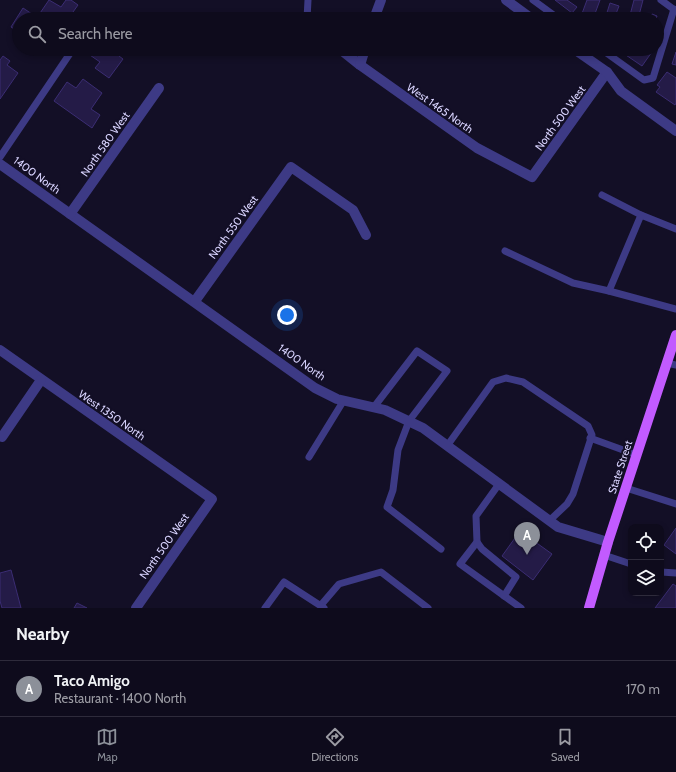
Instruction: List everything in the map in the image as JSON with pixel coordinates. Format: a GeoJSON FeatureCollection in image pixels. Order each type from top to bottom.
{"type":"FeatureCollection","features":[{"type":"Feature","properties":{"kind":"main road","name":"State Street"},"geometry":{"type":"LineString","coordinates":[[589,608],[608,542],[637,455],[672,364],[676,335]]}},
{"type":"Feature","properties":{"kind":"street"},"geometry":{"type":"LineString","coordinates":[[376,12],[380,0]]}},
{"type":"Feature","properties":{"kind":"street"},"geometry":{"type":"LineString","coordinates":[[506,0],[522,12]]}},
{"type":"Feature","properties":{"kind":"street","name":"West 1465 North"},"geometry":{"type":"LineString","coordinates":[[349,56],[477,148],[532,177]]}},
{"type":"Feature","properties":{"kind":"street"},"geometry":{"type":"LineString","coordinates":[[360,65],[363,56]]}},
{"type":"Feature","properties":{"kind":"street"},"geometry":{"type":"LineString","coordinates":[[584,56],[607,72],[621,91],[676,131]]}},
{"type":"Feature","properties":{"kind":"street","name":"North 500 West"},"geometry":{"type":"LineString","coordinates":[[532,177],[607,72]]}},
{"type":"Feature","properties":{"kind":"street","name":"North 580 West"},"geometry":{"type":"LineString","coordinates":[[70,214],[159,88]]}},
{"type":"Feature","properties":{"kind":"street","name":"1400 North"},"geometry":{"type":"LineString","coordinates":[[0,164],[195,301],[315,388],[336,398],[385,410],[423,428],[558,527],[608,542]]}},
{"type":"Feature","properties":{"kind":"street","name":"North 550 West"},"geometry":{"type":"LineString","coordinates":[[195,301],[290,167],[353,210],[366,235]]}},
{"type":"Feature","properties":{"kind":"street","name":"West 1350 North"},"geometry":{"type":"LineString","coordinates":[[0,350],[212,499]]}},
{"type":"Feature","properties":{"kind":"street"},"geometry":{"type":"LineString","coordinates":[[2,437],[41,380]]}},
{"type":"Feature","properties":{"kind":"street","name":"North 500 West"},"geometry":{"type":"LineString","coordinates":[[136,608],[212,499]]}},
{"type":"Feature","properties":{"kind":"lane"},"geometry":{"type":"LineString","coordinates":[[307,12],[308,0]]}},
{"type":"Feature","properties":{"kind":"lane"},"geometry":{"type":"LineString","coordinates":[[533,0],[549,12]]}},
{"type":"Feature","properties":{"kind":"lane"},"geometry":{"type":"LineString","coordinates":[[661,0],[675,10],[664,44]]}},
{"type":"Feature","properties":{"kind":"lane"},"geometry":{"type":"LineString","coordinates":[[0,157],[68,56]]}},
{"type":"Feature","properties":{"kind":"lane"},"geometry":{"type":"LineString","coordinates":[[611,56],[644,80],[653,78],[660,56]]}},
{"type":"Feature","properties":{"kind":"lane"},"geometry":{"type":"LineString","coordinates":[[602,195],[641,215],[676,229]]}},
{"type":"Feature","properties":{"kind":"lane"},"geometry":{"type":"LineString","coordinates":[[609,291],[641,215]]}},
{"type":"Feature","properties":{"kind":"lane"},"geometry":{"type":"LineString","coordinates":[[505,251],[573,283],[676,309]]}},
{"type":"Feature","properties":{"kind":"lane"},"geometry":{"type":"LineString","coordinates":[[374,407],[417,351],[447,371],[409,421],[398,450],[393,490],[387,507],[441,550]]}},
{"type":"Feature","properties":{"kind":"lane"},"geometry":{"type":"LineString","coordinates":[[447,446],[493,382],[506,378],[523,382],[588,426],[592,435],[573,494],[567,504],[549,521]]}},
{"type":"Feature","properties":{"kind":"lane"},"geometry":{"type":"LineString","coordinates":[[309,458],[344,400]]}},
{"type":"Feature","properties":{"kind":"lane"},"geometry":{"type":"LineString","coordinates":[[590,438],[637,455]]}},
{"type":"Feature","properties":{"kind":"lane"},"geometry":{"type":"LineString","coordinates":[[500,484],[476,516],[477,542],[482,549],[516,576],[504,596]]}},
{"type":"Feature","properties":{"kind":"lane"},"geometry":{"type":"LineString","coordinates":[[626,488],[676,504]]}},
{"type":"Feature","properties":{"kind":"lane"},"geometry":{"type":"LineString","coordinates":[[477,542],[460,564],[521,608]]}},
{"type":"Feature","properties":{"kind":"lane"},"geometry":{"type":"LineString","coordinates":[[604,555],[628,563]]}},
{"type":"Feature","properties":{"kind":"lane"},"geometry":{"type":"LineString","coordinates":[[265,608],[284,582],[323,607],[338,584],[380,572],[428,608]]}},
{"type":"Feature","properties":{"kind":"lane"},"geometry":{"type":"LineString","coordinates":[[664,572],[676,574]]}},
{"type":"Feature","properties":{"kind":"building"},"geometry":{"type":"Polygon","coordinates":[[[49,0],[61,7],[66,0],[71,0],[78,5],[73,12],[41,12],[49,0]]]}},
{"type":"Feature","properties":{"kind":"building"},"geometry":{"type":"Polygon","coordinates":[[[555,0],[567,0],[577,7],[573,12],[555,0]]]}},
{"type":"Feature","properties":{"kind":"building"},"geometry":{"type":"Polygon","coordinates":[[[587,0],[600,0],[596,12],[583,12],[587,0]]]}},
{"type":"Feature","properties":{"kind":"building"},"geometry":{"type":"Polygon","coordinates":[[[634,0],[643,0],[640,12],[631,12],[634,0]]]}},
{"type":"Feature","properties":{"kind":"building"},"geometry":{"type":"Polygon","coordinates":[[[610,3],[619,6],[617,12],[607,12],[610,3]]]}},
{"type":"Feature","properties":{"kind":"building"},"geometry":{"type":"Polygon","coordinates":[[[23,8],[29,12],[20,12],[23,8]]]}},
{"type":"Feature","properties":{"kind":"building"},"geometry":{"type":"Polygon","coordinates":[[[676,52],[676,65],[672,64],[676,52]]]}},
{"type":"Feature","properties":{"kind":"building"},"geometry":{"type":"Polygon","coordinates":[[[3,56],[10,61],[7,65],[18,73],[0,99],[0,60],[3,56]]]}},
{"type":"Feature","properties":{"kind":"building"},"geometry":{"type":"Polygon","coordinates":[[[91,56],[119,56],[123,59],[109,78],[95,68],[100,62],[91,56]]]}},
{"type":"Feature","properties":{"kind":"building"},"geometry":{"type":"Polygon","coordinates":[[[627,56],[649,56],[642,66],[627,56]]]}},
{"type":"Feature","properties":{"kind":"building"},"geometry":{"type":"Polygon","coordinates":[[[667,72],[676,78],[675,105],[656,92],[660,87],[657,85],[667,72]]]}},
{"type":"Feature","properties":{"kind":"building"},"geometry":{"type":"Polygon","coordinates":[[[83,79],[102,93],[91,109],[100,115],[92,128],[54,101],[67,82],[76,88],[83,79]]]}},
{"type":"Feature","properties":{"kind":"building"},"geometry":{"type":"Polygon","coordinates":[[[676,528],[676,554],[664,545],[676,528]]]}},
{"type":"Feature","properties":{"kind":"building"},"geometry":{"type":"Polygon","coordinates":[[[520,531],[552,554],[533,580],[502,556],[520,531]]]}},
{"type":"Feature","properties":{"kind":"building"},"geometry":{"type":"Polygon","coordinates":[[[11,570],[21,608],[2,608],[0,601],[0,573],[11,570]]]}},
{"type":"Feature","properties":{"kind":"building"},"geometry":{"type":"Polygon","coordinates":[[[673,584],[676,586],[676,608],[655,608],[673,584]]]}},
{"type":"Feature","properties":{"kind":"building"},"geometry":{"type":"Polygon","coordinates":[[[77,603],[87,608],[74,608],[77,603]]]}},
{"type":"Feature","properties":{"kind":"place","name":"Taco Amigo"},"geometry":{"type":"Point","coordinates":[527,555]}}]}
